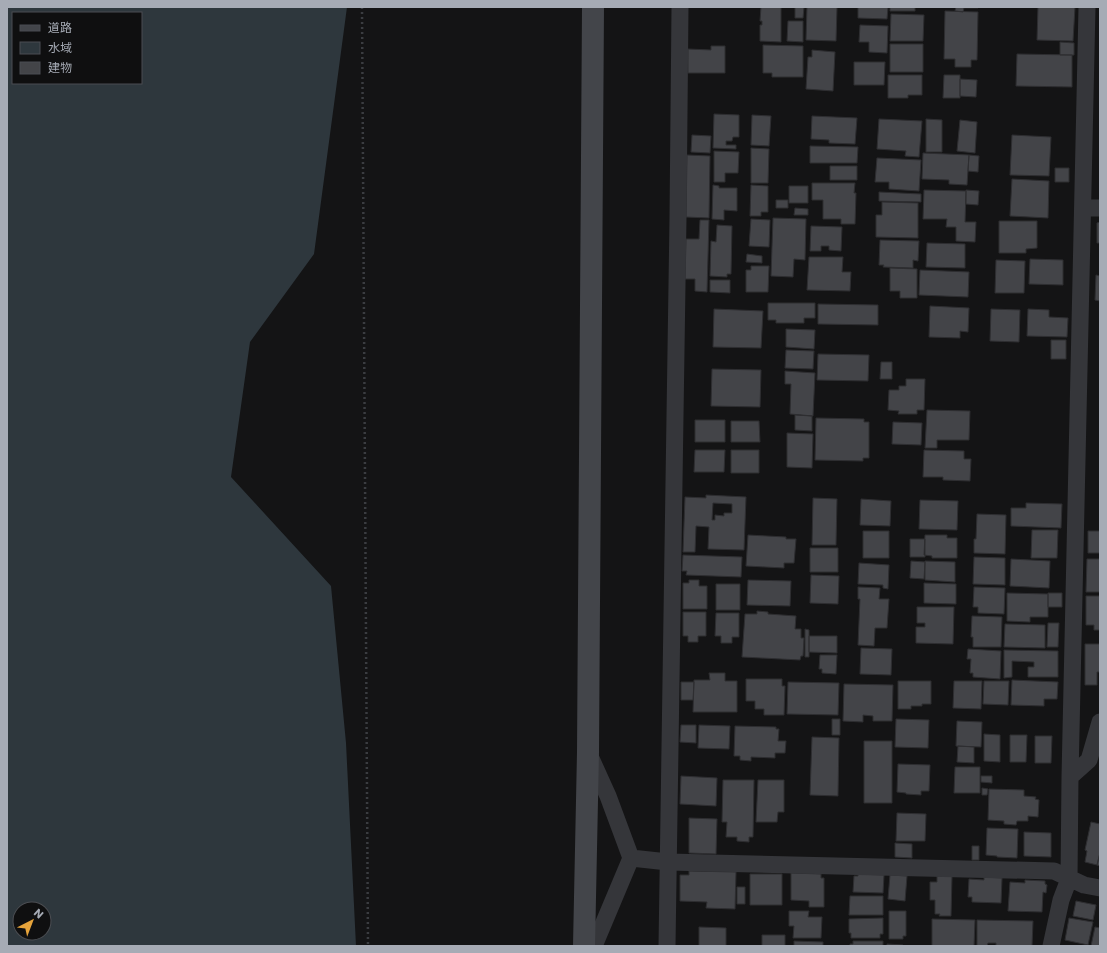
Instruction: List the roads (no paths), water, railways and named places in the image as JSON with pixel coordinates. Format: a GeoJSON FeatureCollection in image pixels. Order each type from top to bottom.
{"type":"FeatureCollection","features":[{"type":"Feature","properties":{"kind":"street"},"geometry":{"type":"LineString","coordinates":[[584,946],[588,752],[593,7]]}},
{"type":"Feature","properties":{"kind":"street"},"geometry":{"type":"LineString","coordinates":[[667,946],[680,7]]}},
{"type":"Feature","properties":{"kind":"street"},"geometry":{"type":"LineString","coordinates":[[1051,946],[1061,900],[1069,879],[1070,777],[1088,7]]}},
{"type":"Feature","properties":{"kind":"street"},"geometry":{"type":"LineString","coordinates":[[1083,208],[1100,208]]}},
{"type":"Feature","properties":{"kind":"street"},"geometry":{"type":"LineString","coordinates":[[1070,777],[1089,760],[1100,722]]}},
{"type":"Feature","properties":{"kind":"street"},"geometry":{"type":"LineString","coordinates":[[588,752],[608,796],[631,858],[594,946]]}},
{"type":"Feature","properties":{"kind":"street"},"geometry":{"type":"LineString","coordinates":[[631,858],[668,862],[1054,871],[1084,885],[1100,888]]}},
{"type":"Feature","properties":{"kind":"water"},"geometry":{"type":"Polygon","coordinates":[[[7,7],[347,7],[314,254],[250,342],[231,477],[331,586],[346,743],[356,946],[7,946],[7,7]]]}}]}
